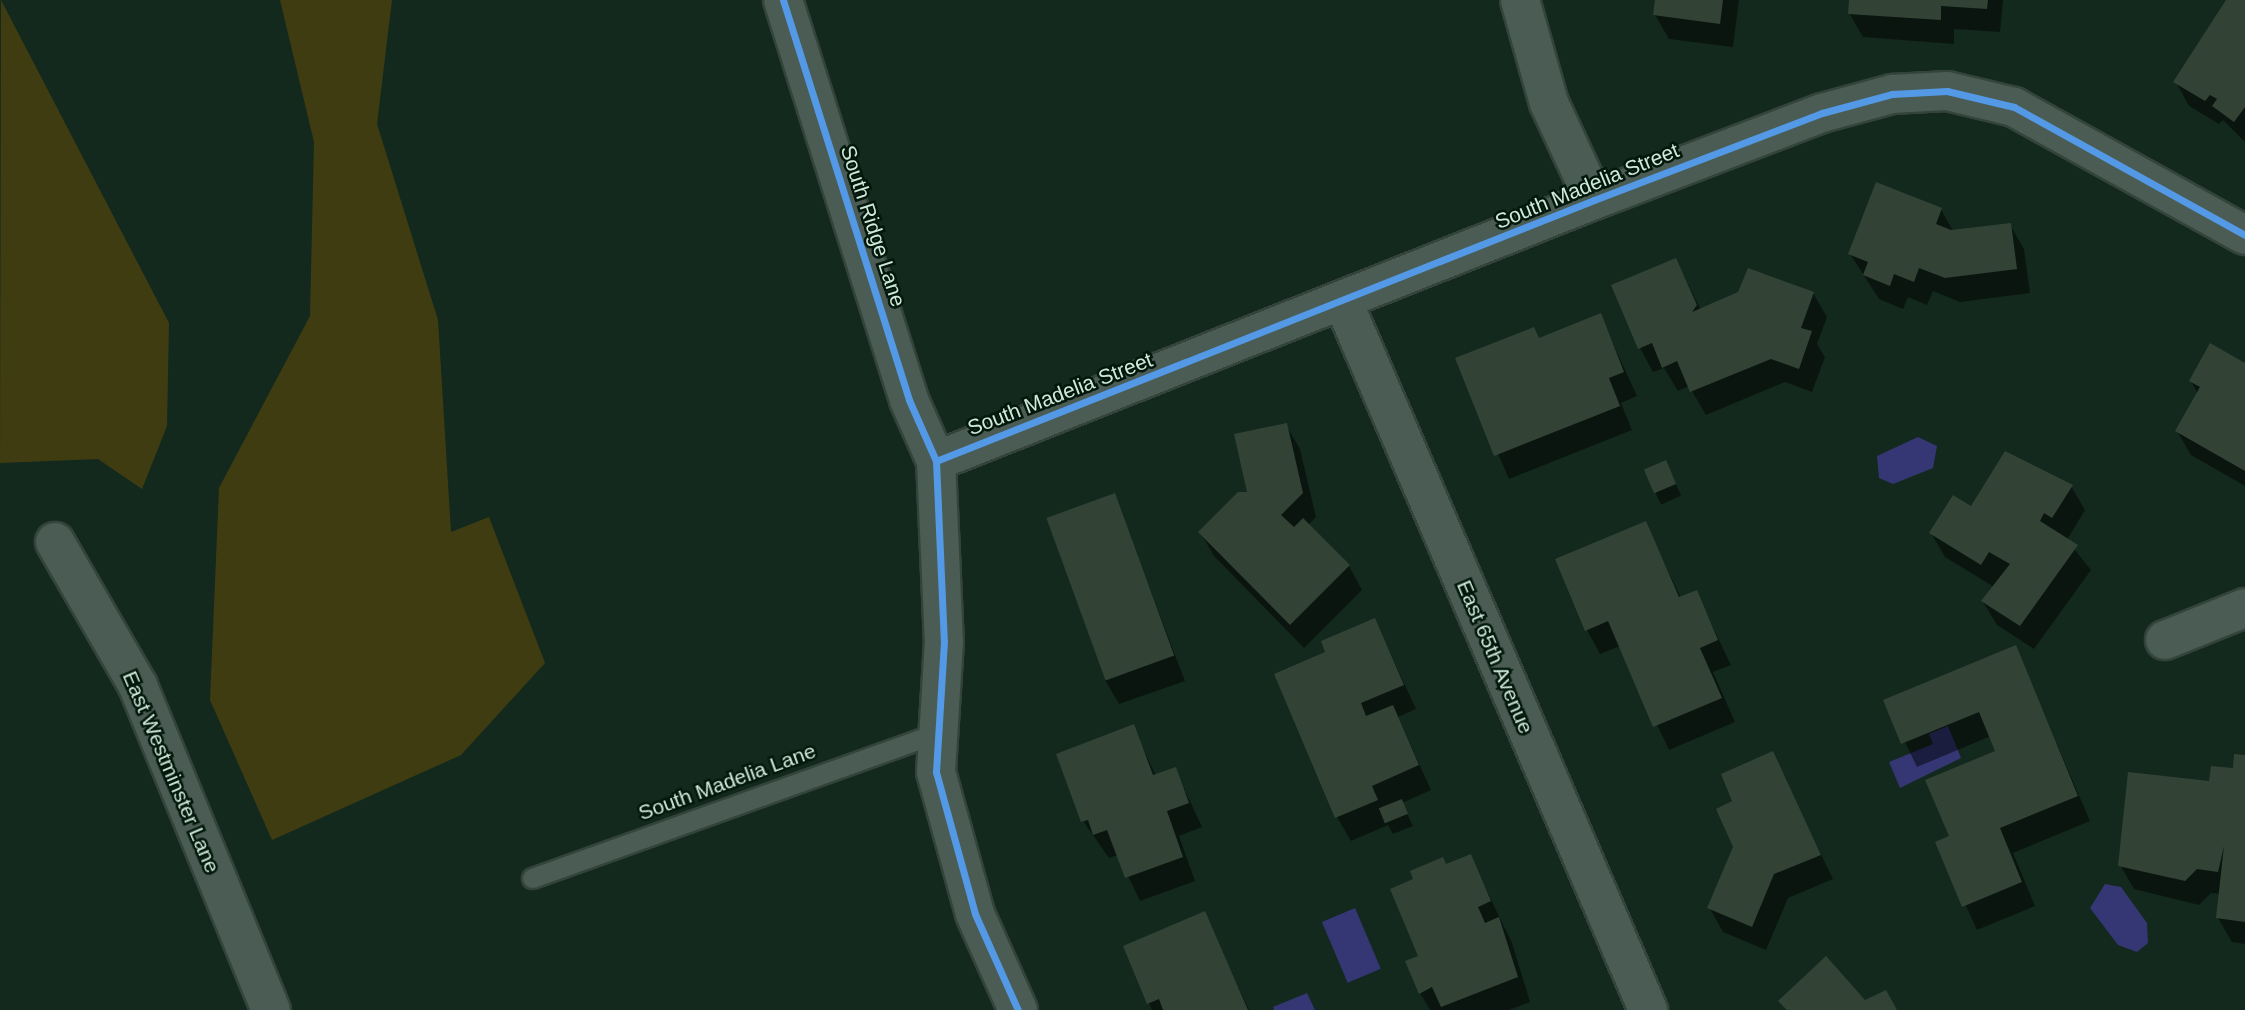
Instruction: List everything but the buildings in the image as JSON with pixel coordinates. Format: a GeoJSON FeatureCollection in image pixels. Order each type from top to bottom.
{"type":"FeatureCollection","features":[{"type":"Feature","properties":{"kind":"street","name":"South Ridge Lane"},"geometry":{"type":"LineString","coordinates":[[783,0],[909,400],[936,461]]}},
{"type":"Feature","properties":{"kind":"street"},"geometry":{"type":"LineString","coordinates":[[1520,0],[1549,103],[1594,200]]}},
{"type":"Feature","properties":{"kind":"street","name":"South Madelia Street"},"geometry":{"type":"LineString","coordinates":[[936,461],[1344,304],[1594,200],[1822,113],[1892,94],[1947,91],[2014,107],[2052,125],[2245,235]]}},
{"type":"Feature","properties":{"kind":"street","name":"East 65th Avenue"},"geometry":{"type":"LineString","coordinates":[[1344,304],[1647,1010]]}},
{"type":"Feature","properties":{"kind":"street"},"geometry":{"type":"LineString","coordinates":[[936,461],[944,640],[936,772],[975,914],[1018,1010]]}},
{"type":"Feature","properties":{"kind":"street","name":"East Westminster Lane"},"geometry":{"type":"LineString","coordinates":[[55,542],[138,686],[271,1010]]}},
{"type":"Feature","properties":{"kind":"street"},"geometry":{"type":"LineString","coordinates":[[2165,640],[2245,608]]}},
{"type":"Feature","properties":{"kind":"lane","name":"South Madelia Lane"},"geometry":{"type":"LineString","coordinates":[[532,878],[939,732]]}},
{"type":"Feature","properties":{"kind":"shaded area"},"geometry":{"type":"Polygon","coordinates":[[[1,0],[169,323],[167,426],[142,489],[98,459],[0,463],[1,0]]]}},
{"type":"Feature","properties":{"kind":"shaded area"},"geometry":{"type":"Polygon","coordinates":[[[280,0],[392,0],[377,124],[438,320],[451,532],[489,517],[545,663],[461,755],[272,840],[210,700],[219,488],[310,316],[314,142],[280,0]]]}},
{"type":"Feature","properties":{"kind":"shaded area"},"geometry":{"type":"Polygon","coordinates":[[[1918,437],[1937,446],[1933,468],[1893,484],[1879,478],[1877,456],[1918,437]]]}},
{"type":"Feature","properties":{"kind":"shaded area"},"geometry":{"type":"Polygon","coordinates":[[[1948,726],[1961,758],[1900,788],[1889,762],[1933,744],[1929,734],[1948,726]]]}},
{"type":"Feature","properties":{"kind":"shaded area"},"geometry":{"type":"Polygon","coordinates":[[[2105,884],[2121,887],[2147,923],[2148,943],[2137,952],[2118,945],[2090,908],[2105,884]]]}},
{"type":"Feature","properties":{"kind":"shaded area"},"geometry":{"type":"Polygon","coordinates":[[[1355,908],[1381,969],[1348,983],[1322,922],[1355,908]]]}},
{"type":"Feature","properties":{"kind":"shaded area"},"geometry":{"type":"Polygon","coordinates":[[[1307,993],[1315,1010],[1274,1010],[1273,1007],[1307,993]]]}},
{"type":"Feature","properties":{"kind":"cycle path"},"geometry":{"type":"LineString","coordinates":[[783,0],[909,400],[936,461],[944,641],[936,772],[975,914],[1018,1010]]}},
{"type":"Feature","properties":{"kind":"cycle path"},"geometry":{"type":"LineString","coordinates":[[936,461],[1594,200],[1822,113],[1892,94],[1947,91],[2014,107],[2245,235]]}}]}
